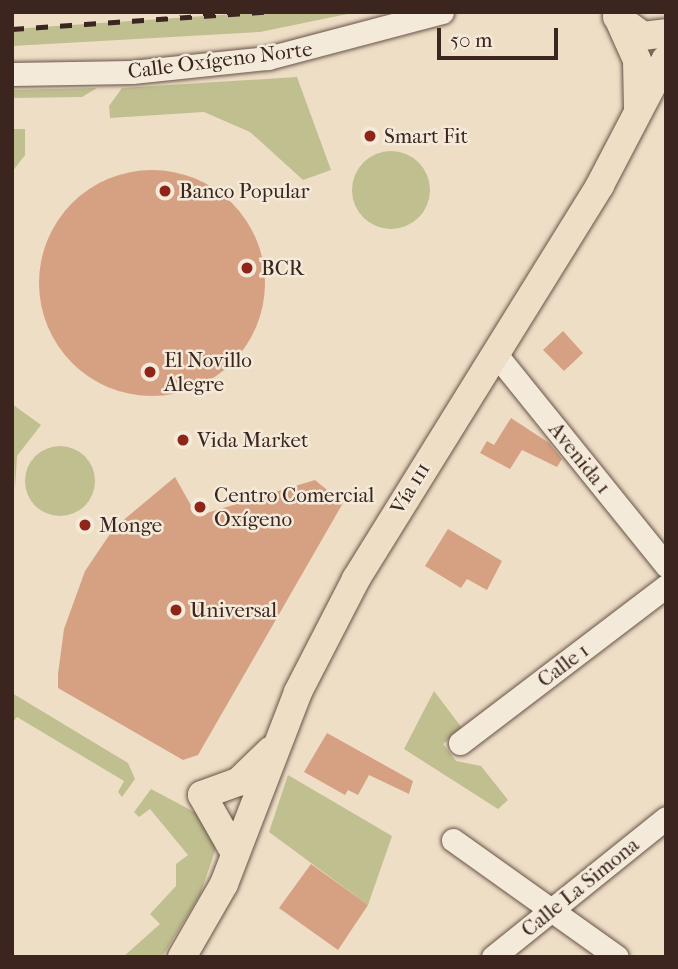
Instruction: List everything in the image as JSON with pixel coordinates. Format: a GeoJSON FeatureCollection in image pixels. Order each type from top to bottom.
{"type":"FeatureCollection","features":[{"type":"Feature","properties":{"kind":"main road"},"geometry":{"type":"LineString","coordinates":[[617,17],[643,36],[666,33]]}},
{"type":"Feature","properties":{"kind":"main road"},"geometry":{"type":"LineString","coordinates":[[617,17],[637,60],[638,114]]}},
{"type":"Feature","properties":{"kind":"main road","name":"Vía 111"},"geometry":{"type":"LineString","coordinates":[[182,957],[236,853],[278,741],[356,579],[638,114],[666,59]]}},
{"type":"Feature","properties":{"kind":"main road"},"geometry":{"type":"LineString","coordinates":[[236,853],[202,794],[238,782],[278,741]]}},
{"type":"Feature","properties":{"kind":"street","name":"Calle Oxígeno Norte"},"geometry":{"type":"LineString","coordinates":[[12,74],[132,72],[268,58],[452,12]]}},
{"type":"Feature","properties":{"kind":"street","name":"Avenida 1"},"geometry":{"type":"LineString","coordinates":[[494,352],[666,565]]}},
{"type":"Feature","properties":{"kind":"street","name":"Calle 1"},"geometry":{"type":"LineString","coordinates":[[460,743],[666,586]]}},
{"type":"Feature","properties":{"kind":"street","name":"Calle La Simona"},"geometry":{"type":"LineString","coordinates":[[494,957],[666,818]]}},
{"type":"Feature","properties":{"kind":"street"},"geometry":{"type":"LineString","coordinates":[[453,840],[590,957]]}},
{"type":"Feature","properties":{"kind":"street"},"geometry":{"type":"LineString","coordinates":[[542,918],[617,957]]}},
{"type":"Feature","properties":{"kind":"shaded area"},"geometry":{"type":"Polygon","coordinates":[[[264,12],[357,12],[260,32],[12,46],[12,29],[264,12]]]}},
{"type":"Feature","properties":{"kind":"shaded area"},"geometry":{"type":"Polygon","coordinates":[[[297,77],[331,170],[303,180],[250,132],[204,112],[110,118],[109,106],[122,88],[297,77]]]}},
{"type":"Feature","properties":{"kind":"shaded area"},"geometry":{"type":"Polygon","coordinates":[[[97,88],[82,97],[12,98],[12,90],[97,88]]]}},
{"type":"Feature","properties":{"kind":"shaded area"},"geometry":{"type":"Polygon","coordinates":[[[12,129],[25,129],[25,155],[12,172],[12,129]]]}},
{"type":"Feature","properties":{"kind":"shaded area"},"geometry":{"type":"Polygon","coordinates":[[[383,151],[399,151],[413,157],[424,168],[430,182],[430,198],[424,212],[413,223],[399,229],[383,229],[369,223],[358,212],[352,198],[352,182],[358,168],[369,157],[383,151]]]}},
{"type":"Feature","properties":{"kind":"shaded area"},"geometry":{"type":"Polygon","coordinates":[[[12,404],[41,425],[17,456],[15,489],[12,404]]]}},
{"type":"Feature","properties":{"kind":"shaded area"},"geometry":{"type":"Polygon","coordinates":[[[60,446],[79,452],[89,462],[95,481],[89,500],[79,510],[60,516],[41,510],[31,500],[25,481],[31,462],[41,452],[60,446]]]}},
{"type":"Feature","properties":{"kind":"shaded area"},"geometry":{"type":"Polygon","coordinates":[[[434,691],[462,728],[443,744],[456,761],[481,766],[508,800],[498,809],[404,749],[434,691]]]}},
{"type":"Feature","properties":{"kind":"shaded area"},"geometry":{"type":"Polygon","coordinates":[[[12,693],[128,763],[135,779],[122,797],[118,792],[124,781],[17,717],[12,723],[12,693]]]}},
{"type":"Feature","properties":{"kind":"shaded area"},"geometry":{"type":"Polygon","coordinates":[[[288,775],[392,836],[368,905],[269,832],[288,775]]]}},
{"type":"Feature","properties":{"kind":"shaded area"},"geometry":{"type":"Polygon","coordinates":[[[151,789],[202,816],[216,848],[200,895],[162,957],[123,957],[160,924],[150,914],[176,886],[176,864],[188,855],[150,809],[139,817],[134,812],[151,789]]]}},
{"type":"Feature","properties":{"kind":"building"},"geometry":{"type":"Polygon","coordinates":[[[141,170],[163,170],[205,183],[232,203],[252,230],[263,261],[263,305],[252,336],[232,363],[205,383],[185,391],[163,396],[141,396],[99,383],[65,355],[52,336],[44,316],[39,294],[39,272],[52,230],[80,196],[99,183],[119,175],[141,170]]]}},
{"type":"Feature","properties":{"kind":"building"},"geometry":{"type":"Polygon","coordinates":[[[563,331],[583,353],[564,371],[543,350],[563,331]]]}},
{"type":"Feature","properties":{"kind":"building"},"geometry":{"type":"Polygon","coordinates":[[[511,418],[549,443],[562,459],[557,467],[522,450],[510,469],[480,453],[487,441],[494,445],[511,418]]]}},
{"type":"Feature","properties":{"kind":"building"},"geometry":{"type":"Polygon","coordinates":[[[175,477],[197,516],[315,480],[343,503],[198,755],[183,760],[58,688],[64,629],[85,571],[114,528],[175,477]]]}},
{"type":"Feature","properties":{"kind":"building"},"geometry":{"type":"Polygon","coordinates":[[[448,529],[502,561],[487,590],[467,579],[461,588],[425,566],[448,529]]]}},
{"type":"Feature","properties":{"kind":"building"},"geometry":{"type":"Polygon","coordinates":[[[327,733],[413,781],[409,794],[369,775],[358,795],[348,790],[345,795],[304,772],[327,733]]]}},
{"type":"Feature","properties":{"kind":"building"},"geometry":{"type":"Polygon","coordinates":[[[311,864],[368,905],[338,950],[279,908],[311,864]]]}},
{"type":"Feature","properties":{"kind":"railway"},"geometry":{"type":"LineString","coordinates":[[12,29],[264,12]]}},
{"type":"Feature","properties":{"kind":"place","name":"Smart Fit"},"geometry":{"type":"Point","coordinates":[370,136]}},
{"type":"Feature","properties":{"kind":"place","name":"Banco Popular"},"geometry":{"type":"Point","coordinates":[165,191]}},
{"type":"Feature","properties":{"kind":"place","name":"BCR"},"geometry":{"type":"Point","coordinates":[247,268]}},
{"type":"Feature","properties":{"kind":"place","name":"El Novillo Alegre"},"geometry":{"type":"Point","coordinates":[150,372]}},
{"type":"Feature","properties":{"kind":"place","name":"Vida Market"},"geometry":{"type":"Point","coordinates":[183,440]}},
{"type":"Feature","properties":{"kind":"place","name":"Centro Comercial Oxígeno"},"geometry":{"type":"Point","coordinates":[200,507]}},
{"type":"Feature","properties":{"kind":"place","name":"Monge"},"geometry":{"type":"Point","coordinates":[85,525]}},
{"type":"Feature","properties":{"kind":"place","name":"Universal"},"geometry":{"type":"Point","coordinates":[176,610]}}]}
